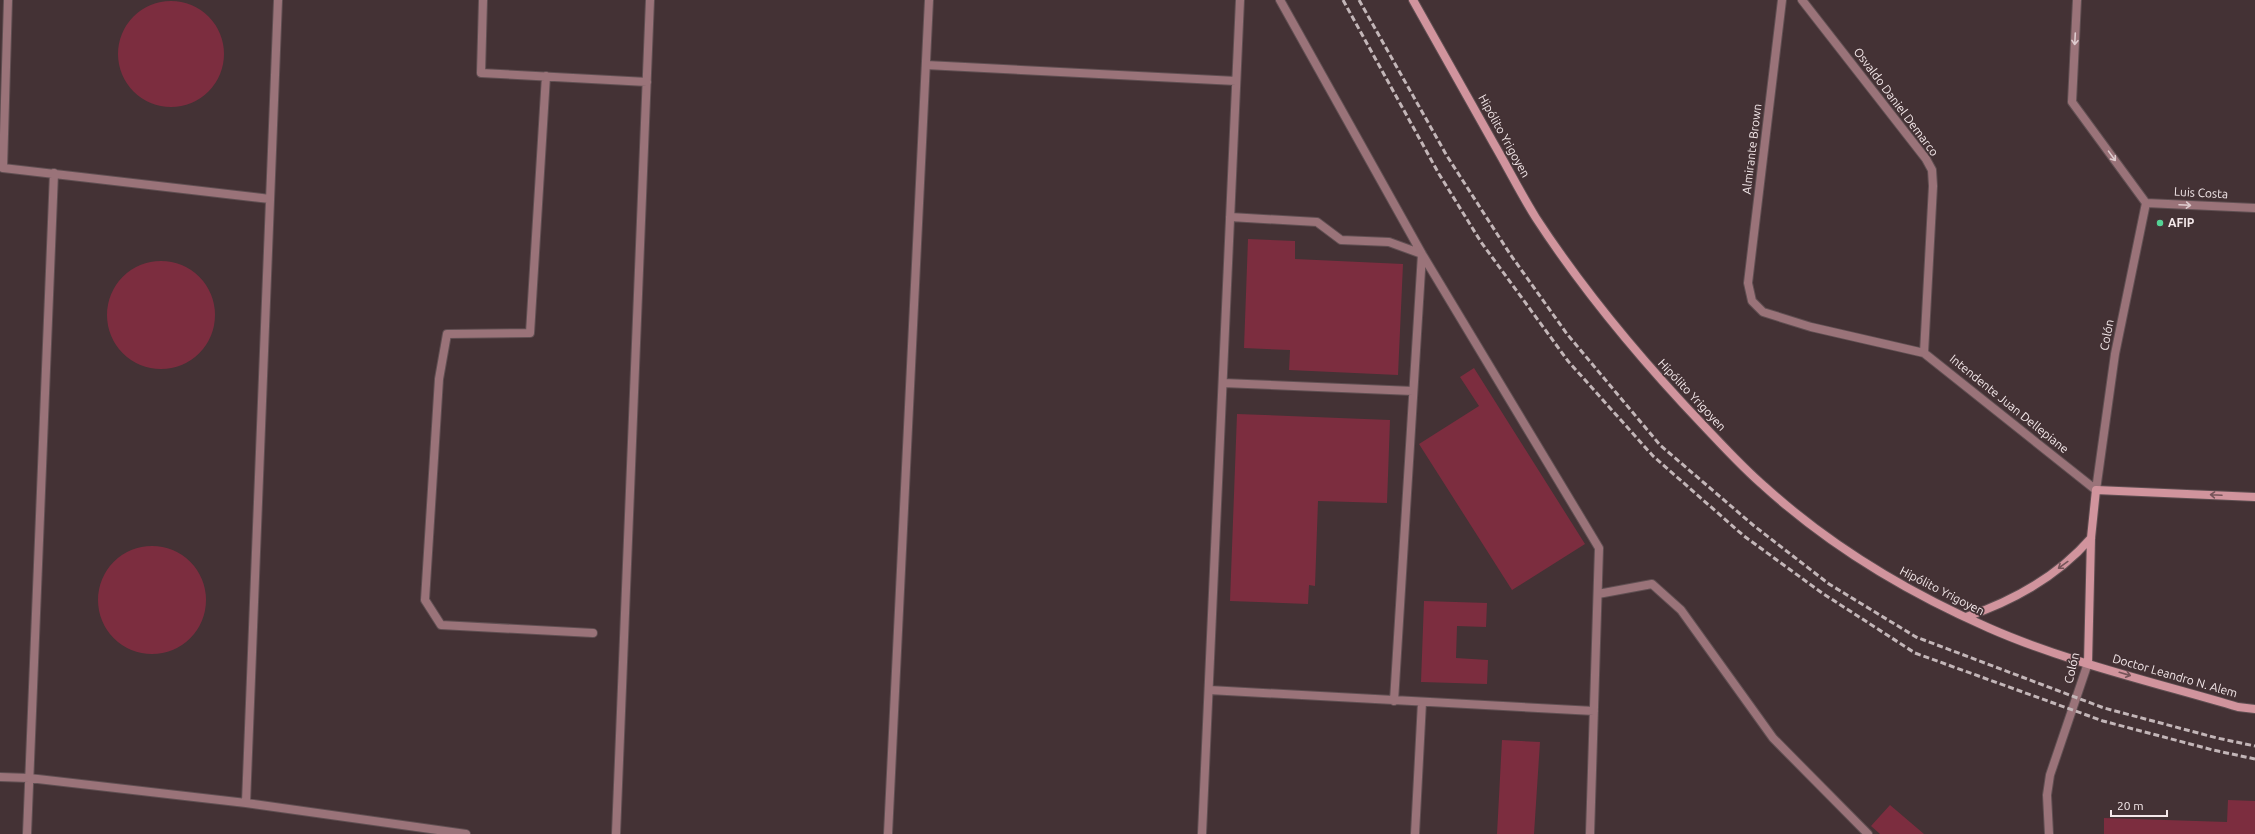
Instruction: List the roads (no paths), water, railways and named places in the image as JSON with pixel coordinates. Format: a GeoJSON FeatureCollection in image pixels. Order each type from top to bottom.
{"type":"FeatureCollection","features":[{"type":"Feature","properties":{"kind":"street"},"geometry":{"type":"LineString","coordinates":[[8,0],[3,168],[270,200]]}},
{"type":"Feature","properties":{"kind":"street"},"geometry":{"type":"LineString","coordinates":[[246,804],[278,0]]}},
{"type":"Feature","properties":{"kind":"street"},"geometry":{"type":"LineString","coordinates":[[483,0],[481,73],[647,82]]}},
{"type":"Feature","properties":{"kind":"street"},"geometry":{"type":"LineString","coordinates":[[616,834],[650,0]]}},
{"type":"Feature","properties":{"kind":"street"},"geometry":{"type":"LineString","coordinates":[[888,834],[929,0]]}},
{"type":"Feature","properties":{"kind":"street"},"geometry":{"type":"LineString","coordinates":[[1202,834],[1240,0]]}},
{"type":"Feature","properties":{"kind":"street"},"geometry":{"type":"LineString","coordinates":[[1280,0],[1422,254],[1599,548],[1590,834]]}},
{"type":"Feature","properties":{"kind":"street","name":"Hipólito Yrigoyen"},"geometry":{"type":"LineString","coordinates":[[1413,0],[1534,214],[1591,296],[1662,382],[1764,486],[1818,530],[1875,569],[1966,617],[2034,646],[2088,663]]}},
{"type":"Feature","properties":{"kind":"street","name":"Almirante Brown"},"geometry":{"type":"LineString","coordinates":[[1752,301],[1748,283],[1782,0]]}},
{"type":"Feature","properties":{"kind":"street","name":"Osvaldo Daniel Demarco"},"geometry":{"type":"LineString","coordinates":[[1802,0],[1926,159],[1932,170],[1933,186],[1924,352]]}},
{"type":"Feature","properties":{"kind":"street"},"geometry":{"type":"LineString","coordinates":[[2077,0],[2072,102],[2146,203]]}},
{"type":"Feature","properties":{"kind":"street"},"geometry":{"type":"LineString","coordinates":[[926,65],[1236,81]]}},
{"type":"Feature","properties":{"kind":"street"},"geometry":{"type":"LineString","coordinates":[[546,76],[530,332],[447,334],[439,379],[425,600],[441,624],[593,633]]}},
{"type":"Feature","properties":{"kind":"street"},"geometry":{"type":"LineString","coordinates":[[27,834],[54,173]]}},
{"type":"Feature","properties":{"kind":"street","name":"Luis Costa"},"geometry":{"type":"LineString","coordinates":[[2146,203],[2255,208]]}},
{"type":"Feature","properties":{"kind":"street","name":"Colón"},"geometry":{"type":"LineString","coordinates":[[2049,834],[2047,795],[2050,774],[2088,663],[2091,538],[2096,490],[2115,354],[2146,203]]}},
{"type":"Feature","properties":{"kind":"street"},"geometry":{"type":"LineString","coordinates":[[1230,217],[1317,222],[1341,240],[1388,242],[1422,254]]}},
{"type":"Feature","properties":{"kind":"street"},"geometry":{"type":"LineString","coordinates":[[1394,701],[1422,254]]}},
{"type":"Feature","properties":{"kind":"street","name":"Intendente Juan Dellepiane"},"geometry":{"type":"LineString","coordinates":[[1752,301],[1763,312],[1811,328],[1924,352],[2096,490]]}},
{"type":"Feature","properties":{"kind":"street"},"geometry":{"type":"LineString","coordinates":[[1223,383],[1413,391]]}},
{"type":"Feature","properties":{"kind":"street"},"geometry":{"type":"LineString","coordinates":[[2096,490],[2255,497]]}},
{"type":"Feature","properties":{"kind":"street"},"geometry":{"type":"LineString","coordinates":[[1966,617],[1997,607],[2041,582],[2075,557],[2091,538]]}},
{"type":"Feature","properties":{"kind":"street"},"geometry":{"type":"LineString","coordinates":[[1598,594],[1652,584],[1681,610],[1773,738],[1868,834]]}},
{"type":"Feature","properties":{"kind":"street","name":"Doctor Leandro N. Alem"},"geometry":{"type":"LineString","coordinates":[[2088,663],[2238,707],[2255,709]]}},
{"type":"Feature","properties":{"kind":"street"},"geometry":{"type":"LineString","coordinates":[[1209,690],[1594,711]]}},
{"type":"Feature","properties":{"kind":"street"},"geometry":{"type":"LineString","coordinates":[[1415,834],[1422,702]]}},
{"type":"Feature","properties":{"kind":"street"},"geometry":{"type":"LineString","coordinates":[[0,777],[29,778],[246,804],[466,834]]}},
{"type":"Feature","properties":{"kind":"railway"},"geometry":{"type":"LineString","coordinates":[[1343,0],[1439,174],[1481,242],[1568,361],[1653,456],[1744,536],[1822,593],[1915,653],[2103,721],[2213,750],[2255,759]]}},
{"type":"Feature","properties":{"kind":"railway"},"geometry":{"type":"LineString","coordinates":[[1359,0],[1447,156],[1510,254],[1567,334],[1660,445],[1753,525],[1829,584],[1916,637],[2104,708],[2217,738],[2255,746]]}},
{"type":"Feature","properties":{"kind":"place","name":"AFIP"},"geometry":{"type":"Point","coordinates":[2160,223]}}]}
